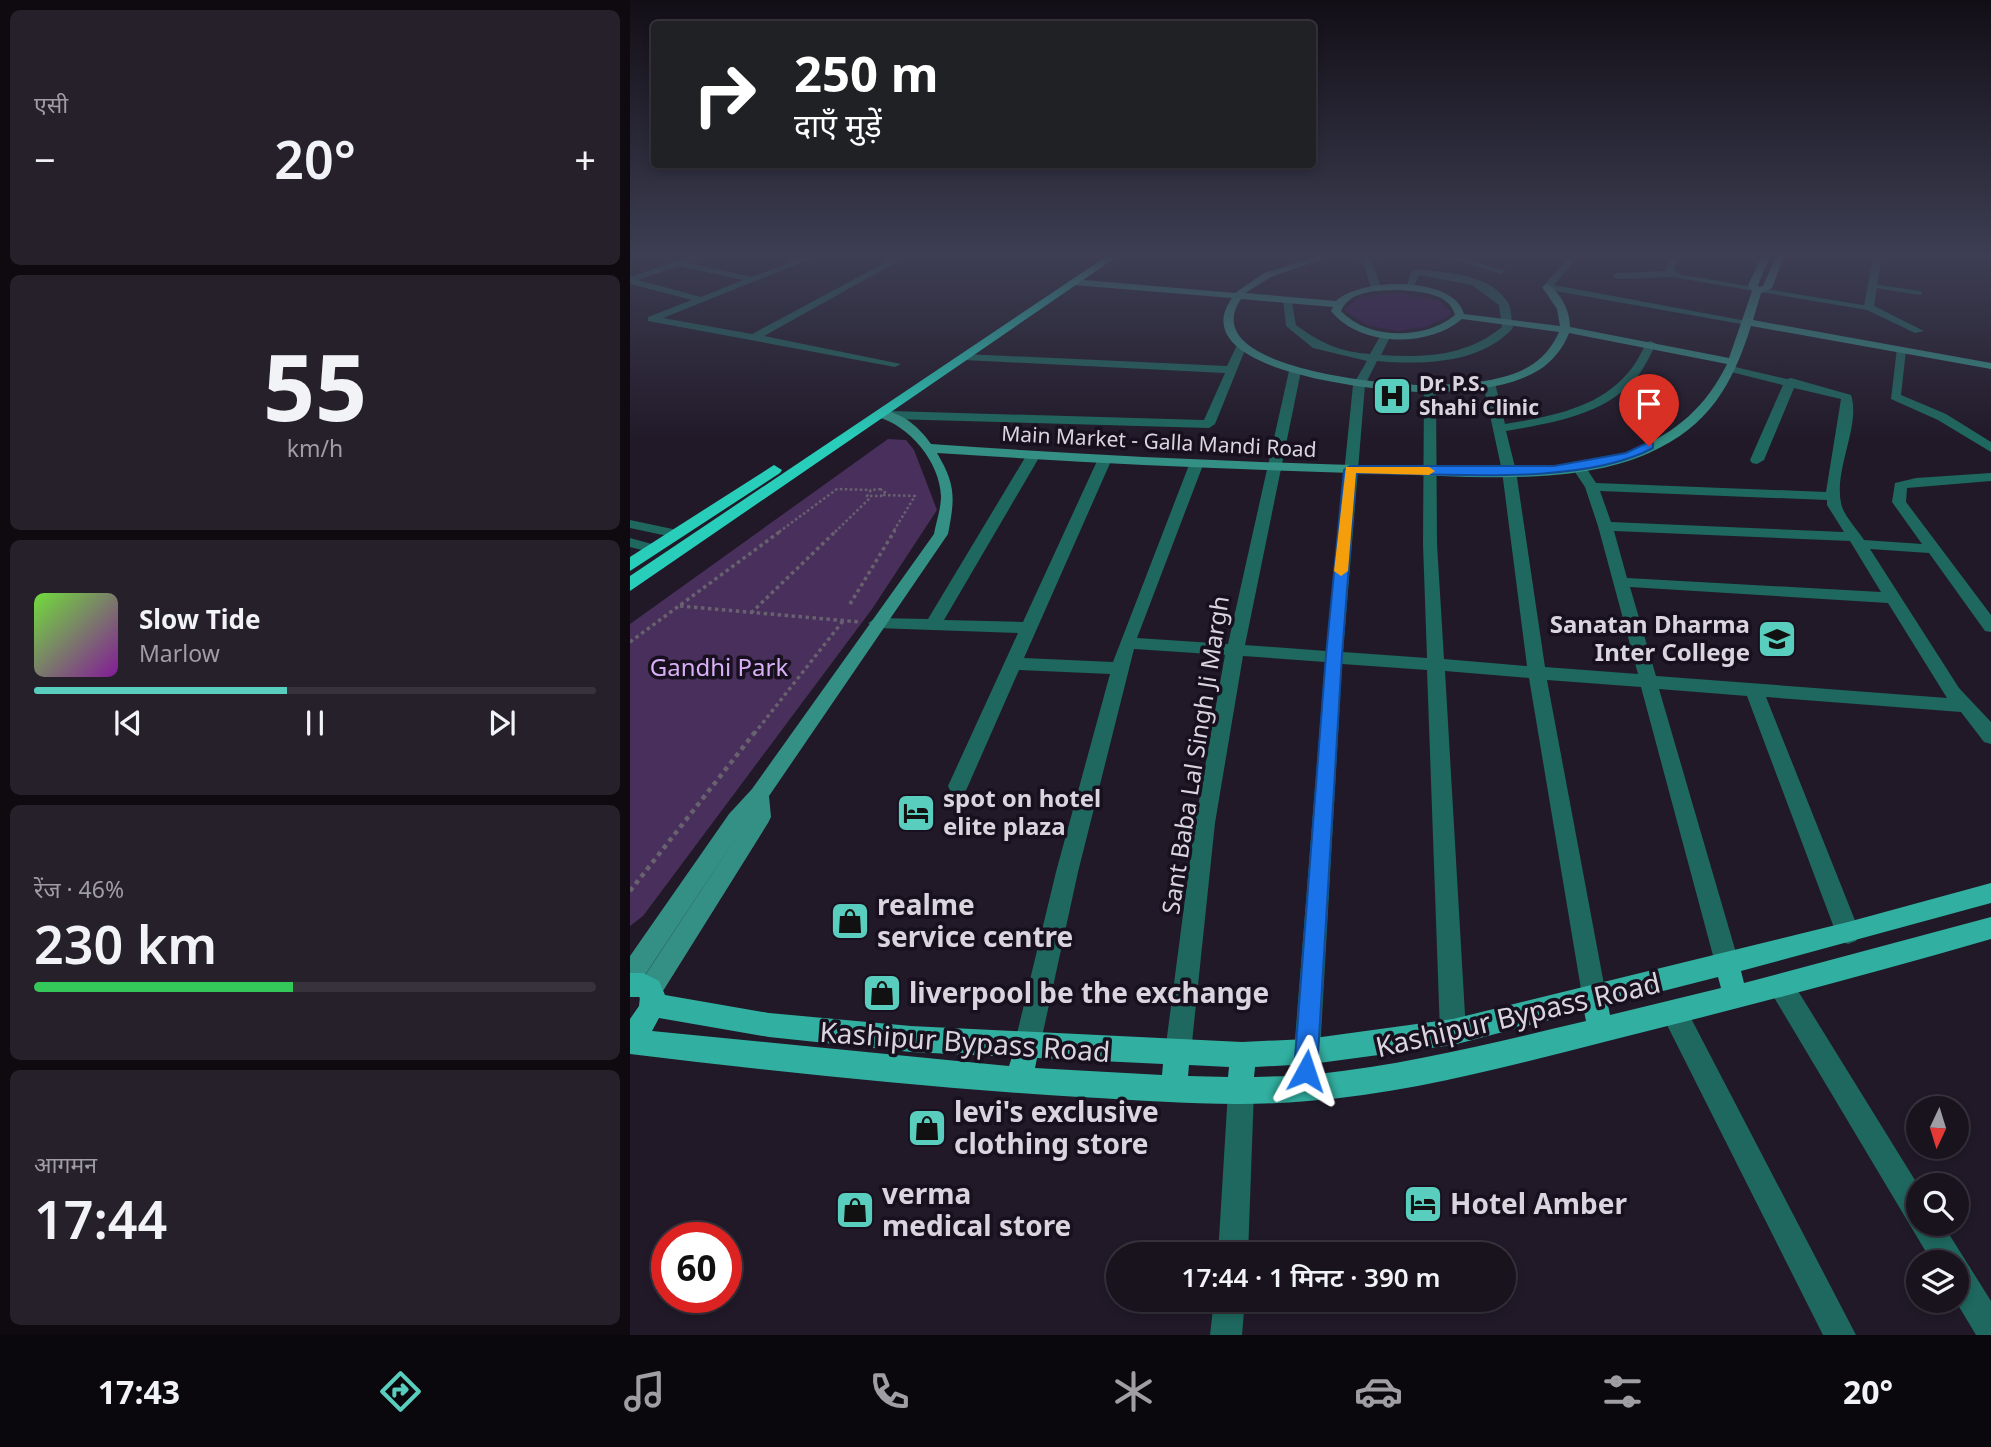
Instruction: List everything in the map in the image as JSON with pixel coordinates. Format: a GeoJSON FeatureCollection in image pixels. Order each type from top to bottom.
{"type":"FeatureCollection","features":[{"type":"Feature","properties":{"kind":"highway"},"geometry":{"type":"LineString","coordinates":[[630,565],[1004,316]]}},
{"type":"Feature","properties":{"kind":"highway"},"geometry":{"type":"LineString","coordinates":[[630,585],[886,414],[1023,316]]}},
{"type":"Feature","properties":{"kind":"highway"},"geometry":{"type":"LineString","coordinates":[[865,411],[886,414]]}},
{"type":"Feature","properties":{"kind":"main road"},"geometry":{"type":"LineString","coordinates":[[630,1040],[642,1026],[640,989],[769,1025],[911,1039],[1242,1055],[1307,1052],[1453,1031],[1848,933],[1991,893]]}},
{"type":"Feature","properties":{"kind":"main road","name":"Kashipur Bypass Road"},"geometry":{"type":"LineString","coordinates":[[630,1040],[771,1059],[1019,1081],[1241,1091],[1304,1089],[1343,1085],[1455,1063],[1600,1030],[1780,986],[1991,928]]}},
{"type":"Feature","properties":{"kind":"main road"},"geometry":{"type":"LineString","coordinates":[[1727,963],[1735,997]]}},
{"type":"Feature","properties":{"kind":"main road"},"geometry":{"type":"LineString","coordinates":[[1594,995],[1600,1030]]}},
{"type":"Feature","properties":{"kind":"main road"},"geometry":{"type":"LineString","coordinates":[[1453,1031],[1455,1063]]}},
{"type":"Feature","properties":{"kind":"main road"},"geometry":{"type":"LineString","coordinates":[[1019,1081],[1027,1046]]}},
{"type":"Feature","properties":{"kind":"main road"},"geometry":{"type":"LineString","coordinates":[[1173,1088],[1178,1052]]}},
{"type":"Feature","properties":{"kind":"main road"},"geometry":{"type":"LineString","coordinates":[[1304,1089],[1307,1052]]}},
{"type":"Feature","properties":{"kind":"main road"},"geometry":{"type":"LineString","coordinates":[[1241,1091],[1242,1055]]}},
{"type":"Feature","properties":{"kind":"street"},"geometry":{"type":"LineString","coordinates":[[656,316],[652,318],[895,364]]}},
{"type":"Feature","properties":{"kind":"street"},"geometry":{"type":"LineString","coordinates":[[753,338],[793,316]]}},
{"type":"Feature","properties":{"kind":"street"},"geometry":{"type":"LineString","coordinates":[[1229,316],[1230,328],[1242,345],[1262,358],[1295,371],[1359,385],[1430,388],[1489,383],[1534,369],[1560,343],[1566,329],[1567,316]]}},
{"type":"Feature","properties":{"kind":"street"},"geometry":{"type":"LineString","coordinates":[[1285,316],[1292,331],[1312,343],[1372,359],[1446,358],[1480,351],[1502,335],[1510,322],[1509,316]]}},
{"type":"Feature","properties":{"kind":"street"},"geometry":{"type":"LineString","coordinates":[[1339,316],[1351,326],[1385,335],[1406,336],[1442,330],[1460,316]]}},
{"type":"Feature","properties":{"kind":"street"},"geometry":{"type":"LineString","coordinates":[[1462,316],[1566,329],[1651,344],[1847,397],[1841,448],[1833,478],[1834,505],[1854,541],[1953,693],[1991,737]]}},
{"type":"Feature","properties":{"kind":"street"},"geometry":{"type":"LineString","coordinates":[[1714,316],[1991,366]]}},
{"type":"Feature","properties":{"kind":"street","name":"Main Market - Galla Mandi Road"},"geometry":{"type":"LineString","coordinates":[[927,448],[1104,461],[1275,468],[1554,470],[1629,456],[1688,425],[1712,404],[1732,365],[1749,316]]}},
{"type":"Feature","properties":{"kind":"street"},"geometry":{"type":"LineString","coordinates":[[1888,316],[1919,331]]}},
{"type":"Feature","properties":{"kind":"street"},"geometry":{"type":"LineString","coordinates":[[1307,1052],[1334,655],[1359,385],[1385,335]]}},
{"type":"Feature","properties":{"kind":"street"},"geometry":{"type":"LineString","coordinates":[[1499,429],[1562,417],[1592,405],[1630,378],[1651,344]]}},
{"type":"Feature","properties":{"kind":"street"},"geometry":{"type":"LineString","coordinates":[[886,414],[1209,424],[1242,345]]}},
{"type":"Feature","properties":{"kind":"street"},"geometry":{"type":"LineString","coordinates":[[1901,350],[1895,397],[1942,417],[1991,448]]}},
{"type":"Feature","properties":{"kind":"street"},"geometry":{"type":"LineString","coordinates":[[964,357],[1231,370]]}},
{"type":"Feature","properties":{"kind":"street","name":"Sant Baba Lal Singh Ji Margh"},"geometry":{"type":"LineString","coordinates":[[1178,1052],[1205,822],[1235,650],[1295,371]]}},
{"type":"Feature","properties":{"kind":"street"},"geometry":{"type":"LineString","coordinates":[[1758,460],[1791,381]]}},
{"type":"Feature","properties":{"kind":"street"},"geometry":{"type":"LineString","coordinates":[[1489,383],[1509,471],[1537,672],[1594,995]]}},
{"type":"Feature","properties":{"kind":"street"},"geometry":{"type":"LineString","coordinates":[[1430,388],[1435,663],[1453,1031]]}},
{"type":"Feature","properties":{"kind":"street"},"geometry":{"type":"LineString","coordinates":[[640,989],[761,817],[759,795],[876,623],[941,534],[948,492],[939,469],[919,437],[886,414]]}},
{"type":"Feature","properties":{"kind":"street"},"geometry":{"type":"LineString","coordinates":[[939,469],[972,451]]}},
{"type":"Feature","properties":{"kind":"street"},"geometry":{"type":"LineString","coordinates":[[933,625],[1033,456]]}},
{"type":"Feature","properties":{"kind":"street"},"geometry":{"type":"LineString","coordinates":[[958,786],[1104,461]]}},
{"type":"Feature","properties":{"kind":"street"},"geometry":{"type":"LineString","coordinates":[[1027,1046],[1067,872],[1127,643],[1196,465]]}},
{"type":"Feature","properties":{"kind":"street"},"geometry":{"type":"LineString","coordinates":[[1578,466],[1592,487],[1605,526],[1727,963]]}},
{"type":"Feature","properties":{"kind":"street"},"geometry":{"type":"LineString","coordinates":[[1991,477],[1953,482],[1908,481],[1900,486],[1899,502],[1991,627]]}},
{"type":"Feature","properties":{"kind":"street"},"geometry":{"type":"LineString","coordinates":[[1592,487],[1833,496]]}},
{"type":"Feature","properties":{"kind":"street"},"geometry":{"type":"LineString","coordinates":[[630,524],[677,534]]}},
{"type":"Feature","properties":{"kind":"street"},"geometry":{"type":"LineString","coordinates":[[1605,526],[1854,541],[1932,549]]}},
{"type":"Feature","properties":{"kind":"street"},"geometry":{"type":"LineString","coordinates":[[630,542],[654,549]]}},
{"type":"Feature","properties":{"kind":"street"},"geometry":{"type":"LineString","coordinates":[[1620,582],[1892,598]]}},
{"type":"Feature","properties":{"kind":"street"},"geometry":{"type":"LineString","coordinates":[[876,623],[1029,628]]}},
{"type":"Feature","properties":{"kind":"street"},"geometry":{"type":"LineString","coordinates":[[1127,643],[1334,655],[1648,683],[1965,706]]}},
{"type":"Feature","properties":{"kind":"street"},"geometry":{"type":"LineString","coordinates":[[1013,664],[1120,668]]}},
{"type":"Feature","properties":{"kind":"street"},"geometry":{"type":"LineString","coordinates":[[1754,691],[1848,933]]}},
{"type":"Feature","properties":{"kind":"street"},"geometry":{"type":"LineString","coordinates":[[1780,986],[1906,1191]]}},
{"type":"Feature","properties":{"kind":"street"},"geometry":{"type":"LineString","coordinates":[[1674,1012],[1840,1335]]}},
{"type":"Feature","properties":{"kind":"street"},"geometry":{"type":"LineString","coordinates":[[1234,1242],[1241,1091]]}},
{"type":"Feature","properties":{"kind":"street"},"geometry":{"type":"LineString","coordinates":[[1969,1295],[1991,1331]]}},
{"type":"Feature","properties":{"kind":"street"},"geometry":{"type":"LineString","coordinates":[[1226,1335],[1229,1312]]}},
{"type":"Feature","properties":{"kind":"path"},"geometry":{"type":"LineString","coordinates":[[630,642],[837,489],[882,489],[883,495]]}},
{"type":"Feature","properties":{"kind":"path"},"geometry":{"type":"LineString","coordinates":[[870,498],[866,495],[871,490]]}},
{"type":"Feature","properties":{"kind":"path"},"geometry":{"type":"LineString","coordinates":[[751,613],[870,498],[883,495],[915,496],[850,604]]}},
{"type":"Feature","properties":{"kind":"path"},"geometry":{"type":"LineString","coordinates":[[679,606],[876,623]]}},
{"type":"Feature","properties":{"kind":"path"},"geometry":{"type":"LineString","coordinates":[[630,891],[843,621]]}},
{"type":"Feature","properties":{"kind":"green space","name":"Gandhi Park"},"geometry":{"type":"Polygon","coordinates":[[[888,439],[906,440],[914,450],[937,510],[872,609],[643,916],[630,926],[630,624],[888,439]]]}},
{"type":"Feature","properties":{"kind":"building"},"geometry":{"type":"Polygon","coordinates":[[[1354,316],[1447,316],[1428,326],[1397,331],[1367,325],[1354,316]]]}},
{"type":"Feature","properties":{"kind":"slow traffic"},"geometry":{"type":"LineString","coordinates":[[1341,571],[1350,470],[1429,471]]}},
{"type":"Feature","properties":{"kind":"place","name":"Dr. P.S. Shahi Clinic"},"geometry":{"type":"Point","coordinates":[1392,396]}},
{"type":"Feature","properties":{"kind":"place","name":"Sanatan Dharma Inter College"},"geometry":{"type":"Point","coordinates":[1777,639]}},
{"type":"Feature","properties":{"kind":"place","name":"spot on hotel elite plaza"},"geometry":{"type":"Point","coordinates":[916,813]}},
{"type":"Feature","properties":{"kind":"place","name":"realme service centre"},"geometry":{"type":"Point","coordinates":[850,921]}},
{"type":"Feature","properties":{"kind":"place","name":"liverpool be the exchange"},"geometry":{"type":"Point","coordinates":[882,993]}},
{"type":"Feature","properties":{"kind":"place","name":"levi's exclusive clothing store"},"geometry":{"type":"Point","coordinates":[927,1128]}},
{"type":"Feature","properties":{"kind":"place","name":"Hotel Amber"},"geometry":{"type":"Point","coordinates":[1423,1204]}},
{"type":"Feature","properties":{"kind":"place","name":"verma medical store"},"geometry":{"type":"Point","coordinates":[855,1210]}},
{"type":"Feature","properties":{"kind":"route"},"geometry":{"type":"LineString","coordinates":[[1306,1071],[1334,655],[1350,470],[1554,470],[1629,456],[1649,446]]}}]}
